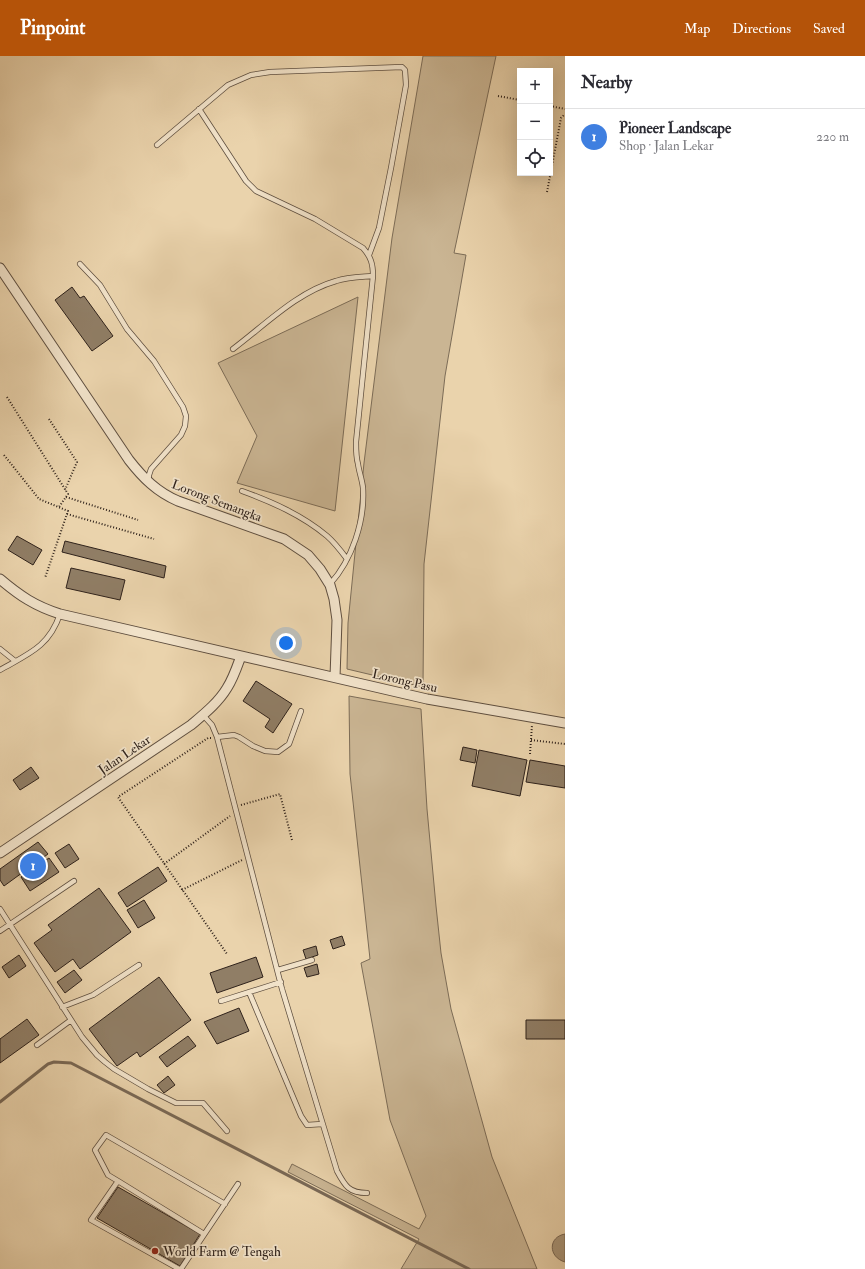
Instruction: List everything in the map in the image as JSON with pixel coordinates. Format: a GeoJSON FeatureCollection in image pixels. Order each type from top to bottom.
{"type":"FeatureCollection","features":[{"type":"Feature","properties":{"kind":"street","name":"Lorong Semangka"},"geometry":{"type":"LineString","coordinates":[[0,268],[129,460],[148,483],[164,495],[178,501],[284,539],[308,555],[320,569],[330,585],[337,620],[334,677]]}},
{"type":"Feature","properties":{"kind":"street"},"geometry":{"type":"LineString","coordinates":[[0,579],[26,599],[40,607],[60,614],[242,656]]}},
{"type":"Feature","properties":{"kind":"street","name":"Lorong Pasu"},"geometry":{"type":"LineString","coordinates":[[242,656],[427,699],[565,723]]}},
{"type":"Feature","properties":{"kind":"street","name":"Jalan Lekar"},"geometry":{"type":"LineString","coordinates":[[0,853],[191,725],[216,702],[227,688],[242,656]]}},
{"type":"Feature","properties":{"kind":"lane"},"geometry":{"type":"LineString","coordinates":[[157,145],[228,85],[238,80],[260,73],[402,67],[405,70],[406,85],[379,228],[369,255]]}},
{"type":"Feature","properties":{"kind":"lane"},"geometry":{"type":"LineString","coordinates":[[199,109],[246,181],[256,191],[315,219],[363,248],[369,255],[373,265],[356,442],[358,465],[362,479],[362,507],[360,524],[354,543],[340,574],[330,585]]}},
{"type":"Feature","properties":{"kind":"lane"},"geometry":{"type":"LineString","coordinates":[[80,264],[100,285],[127,329],[154,361],[183,407],[186,416],[185,426],[181,434],[151,469],[148,483]]}},
{"type":"Feature","properties":{"kind":"lane"},"geometry":{"type":"LineString","coordinates":[[234,349],[299,298],[317,288],[337,280],[373,276]]}},
{"type":"Feature","properties":{"kind":"lane"},"geometry":{"type":"LineString","coordinates":[[242,491],[271,502],[311,524],[328,537],[347,559]]}},
{"type":"Feature","properties":{"kind":"lane"},"geometry":{"type":"LineString","coordinates":[[0,670],[34,650],[47,640],[54,630],[60,614]]}},
{"type":"Feature","properties":{"kind":"lane"},"geometry":{"type":"LineString","coordinates":[[0,649],[15,661]]}},
{"type":"Feature","properties":{"kind":"lane"},"geometry":{"type":"LineString","coordinates":[[217,737],[234,735],[265,751],[278,752],[289,744],[301,711]]}},
{"type":"Feature","properties":{"kind":"lane"},"geometry":{"type":"LineString","coordinates":[[203,715],[212,725],[217,737],[281,982],[337,1171],[345,1185],[353,1192],[367,1193]]}},
{"type":"Feature","properties":{"kind":"lane"},"geometry":{"type":"LineString","coordinates":[[0,931],[74,881]]}},
{"type":"Feature","properties":{"kind":"lane"},"geometry":{"type":"LineString","coordinates":[[0,909],[82,1037],[97,1055],[114,1069],[176,1103],[203,1103],[227,1131]]}},
{"type":"Feature","properties":{"kind":"lane"},"geometry":{"type":"LineString","coordinates":[[278,970],[312,960]]}},
{"type":"Feature","properties":{"kind":"lane"},"geometry":{"type":"LineString","coordinates":[[62,1006],[93,995],[139,965]]}},
{"type":"Feature","properties":{"kind":"lane"},"geometry":{"type":"LineString","coordinates":[[221,1001],[281,982]]}},
{"type":"Feature","properties":{"kind":"lane"},"geometry":{"type":"LineString","coordinates":[[249,992],[301,1116],[307,1125],[322,1124]]}},
{"type":"Feature","properties":{"kind":"lane"},"geometry":{"type":"LineString","coordinates":[[37,1045],[71,1020]]}},
{"type":"Feature","properties":{"kind":"lane"},"geometry":{"type":"LineString","coordinates":[[204,1234],[108,1175],[95,1150],[106,1135],[225,1204]]}},
{"type":"Feature","properties":{"kind":"lane"},"geometry":{"type":"LineString","coordinates":[[118,1181],[91,1220],[180,1269],[238,1184]]}},
{"type":"Feature","properties":{"kind":"path"},"geometry":{"type":"LineString","coordinates":[[498,96],[517,99]]}},
{"type":"Feature","properties":{"kind":"path"},"geometry":{"type":"LineString","coordinates":[[553,107],[565,109]]}},
{"type":"Feature","properties":{"kind":"path"},"geometry":{"type":"LineString","coordinates":[[547,192],[561,118],[565,114]]}},
{"type":"Feature","properties":{"kind":"path"},"geometry":{"type":"LineString","coordinates":[[7,397],[68,494],[59,507]]}},
{"type":"Feature","properties":{"kind":"path"},"geometry":{"type":"LineString","coordinates":[[49,419],[77,462],[65,490]]}},
{"type":"Feature","properties":{"kind":"path"},"geometry":{"type":"LineString","coordinates":[[4,455],[39,499],[68,511],[44,578]]}},
{"type":"Feature","properties":{"kind":"path"},"geometry":{"type":"LineString","coordinates":[[66,497],[138,520]]}},
{"type":"Feature","properties":{"kind":"path"},"geometry":{"type":"LineString","coordinates":[[67,514],[154,539]]}},
{"type":"Feature","properties":{"kind":"path"},"geometry":{"type":"LineString","coordinates":[[530,754],[532,717]]}},
{"type":"Feature","properties":{"kind":"path"},"geometry":{"type":"LineString","coordinates":[[217,737],[208,738],[118,797],[226,954]]}},
{"type":"Feature","properties":{"kind":"path"},"geometry":{"type":"LineString","coordinates":[[531,740],[565,744]]}},
{"type":"Feature","properties":{"kind":"path"},"geometry":{"type":"LineString","coordinates":[[164,864],[236,809],[280,794],[292,840]]}},
{"type":"Feature","properties":{"kind":"path"},"geometry":{"type":"LineString","coordinates":[[182,890],[249,856]]}},
{"type":"Feature","properties":{"kind":"shaded area"},"geometry":{"type":"Polygon","coordinates":[[[423,56],[496,56],[454,253],[466,255],[445,376],[424,564],[423,687],[347,669],[348,623],[364,463],[392,238],[423,56]]]}},
{"type":"Feature","properties":{"kind":"shaded area"},"geometry":{"type":"Polygon","coordinates":[[[358,297],[335,511],[237,483],[257,436],[218,363],[358,297]]]}},
{"type":"Feature","properties":{"kind":"shaded area"},"geometry":{"type":"Polygon","coordinates":[[[349,696],[421,709],[427,809],[436,906],[441,953],[451,1009],[492,1157],[537,1269],[401,1269],[419,1239],[288,1172],[292,1164],[419,1229],[426,1216],[390,1120],[361,963],[370,959],[350,774],[349,696]]]}},
{"type":"Feature","properties":{"kind":"shaded area"},"geometry":{"type":"Polygon","coordinates":[[[565,1234],[565,1262],[555,1256],[552,1247],[555,1239],[565,1234]]]}},
{"type":"Feature","properties":{"kind":"building"},"geometry":{"type":"Polygon","coordinates":[[[72,287],[80,298],[84,296],[113,336],[92,351],[55,300],[72,287]]]}},
{"type":"Feature","properties":{"kind":"building"},"geometry":{"type":"Polygon","coordinates":[[[17,536],[42,550],[33,565],[8,550],[17,536]]]}},
{"type":"Feature","properties":{"kind":"building"},"geometry":{"type":"Polygon","coordinates":[[[65,541],[166,566],[164,578],[62,552],[65,541]]]}},
{"type":"Feature","properties":{"kind":"building"},"geometry":{"type":"Polygon","coordinates":[[[71,568],[125,580],[120,600],[66,588],[71,568]]]}},
{"type":"Feature","properties":{"kind":"building"},"geometry":{"type":"Polygon","coordinates":[[[256,681],[292,704],[273,733],[265,727],[270,719],[243,701],[256,681]]]}},
{"type":"Feature","properties":{"kind":"building"},"geometry":{"type":"Polygon","coordinates":[[[463,747],[477,750],[475,763],[460,760],[463,747]]]}},
{"type":"Feature","properties":{"kind":"building"},"geometry":{"type":"Polygon","coordinates":[[[479,750],[527,760],[520,796],[472,786],[479,750]]]}},
{"type":"Feature","properties":{"kind":"building"},"geometry":{"type":"Polygon","coordinates":[[[530,760],[565,766],[565,788],[526,782],[530,760]]]}},
{"type":"Feature","properties":{"kind":"building"},"geometry":{"type":"Polygon","coordinates":[[[31,767],[39,778],[20,790],[13,780],[31,767]]]}},
{"type":"Feature","properties":{"kind":"building"},"geometry":{"type":"Polygon","coordinates":[[[38,842],[48,854],[4,886],[0,880],[0,869],[38,842]]]}},
{"type":"Feature","properties":{"kind":"building"},"geometry":{"type":"Polygon","coordinates":[[[69,844],[79,859],[65,868],[55,853],[69,844]]]}},
{"type":"Feature","properties":{"kind":"building"},"geometry":{"type":"Polygon","coordinates":[[[49,858],[59,872],[30,891],[21,877],[49,858]]]}},
{"type":"Feature","properties":{"kind":"building"},"geometry":{"type":"Polygon","coordinates":[[[158,867],[167,881],[127,907],[118,893],[158,867]]]}},
{"type":"Feature","properties":{"kind":"building"},"geometry":{"type":"Polygon","coordinates":[[[99,888],[131,932],[80,969],[73,959],[55,972],[34,943],[52,930],[48,925],[99,888]]]}},
{"type":"Feature","properties":{"kind":"building"},"geometry":{"type":"Polygon","coordinates":[[[144,900],[155,918],[138,928],[127,910],[144,900]]]}},
{"type":"Feature","properties":{"kind":"building"},"geometry":{"type":"Polygon","coordinates":[[[342,936],[345,945],[333,949],[330,940],[342,936]]]}},
{"type":"Feature","properties":{"kind":"building"},"geometry":{"type":"Polygon","coordinates":[[[316,946],[318,955],[306,959],[303,950],[316,946]]]}},
{"type":"Feature","properties":{"kind":"building"},"geometry":{"type":"Polygon","coordinates":[[[19,955],[26,966],[9,978],[2,967],[19,955]]]}},
{"type":"Feature","properties":{"kind":"building"},"geometry":{"type":"Polygon","coordinates":[[[256,957],[263,977],[217,993],[210,973],[256,957]]]}},
{"type":"Feature","properties":{"kind":"building"},"geometry":{"type":"Polygon","coordinates":[[[317,964],[319,974],[307,977],[304,968],[317,964]]]}},
{"type":"Feature","properties":{"kind":"building"},"geometry":{"type":"Polygon","coordinates":[[[74,970],[82,980],[65,993],[57,982],[74,970]]]}},
{"type":"Feature","properties":{"kind":"building"},"geometry":{"type":"Polygon","coordinates":[[[159,977],[191,1020],[140,1057],[137,1052],[117,1066],[89,1029],[159,977]]]}},
{"type":"Feature","properties":{"kind":"building"},"geometry":{"type":"Polygon","coordinates":[[[239,1008],[249,1031],[217,1044],[204,1022],[239,1008]]]}},
{"type":"Feature","properties":{"kind":"building"},"geometry":{"type":"Polygon","coordinates":[[[27,1019],[39,1035],[0,1063],[0,1039],[27,1019]]]}},
{"type":"Feature","properties":{"kind":"building"},"geometry":{"type":"Polygon","coordinates":[[[526,1020],[565,1020],[565,1039],[526,1039],[526,1020]]]}},
{"type":"Feature","properties":{"kind":"building"},"geometry":{"type":"Polygon","coordinates":[[[188,1036],[196,1046],[167,1067],[159,1057],[188,1036]]]}},
{"type":"Feature","properties":{"kind":"building"},"geometry":{"type":"Polygon","coordinates":[[[168,1076],[175,1085],[164,1093],[157,1085],[168,1076]]]}},
{"type":"Feature","properties":{"kind":"building"},"geometry":{"type":"Polygon","coordinates":[[[118,1187],[200,1234],[180,1266],[97,1218],[118,1187]]]}},
{"type":"Feature","properties":{"kind":"waterway"},"geometry":{"type":"LineString","coordinates":[[0,1102],[48,1064],[54,1062],[71,1063],[469,1269]]}},
{"type":"Feature","properties":{"kind":"place","name":"Pioneer Landscape"},"geometry":{"type":"Point","coordinates":[33,866]}},
{"type":"Feature","properties":{"kind":"place","name":"World Farm @ Tengah"},"geometry":{"type":"Point","coordinates":[155,1251]}}]}
